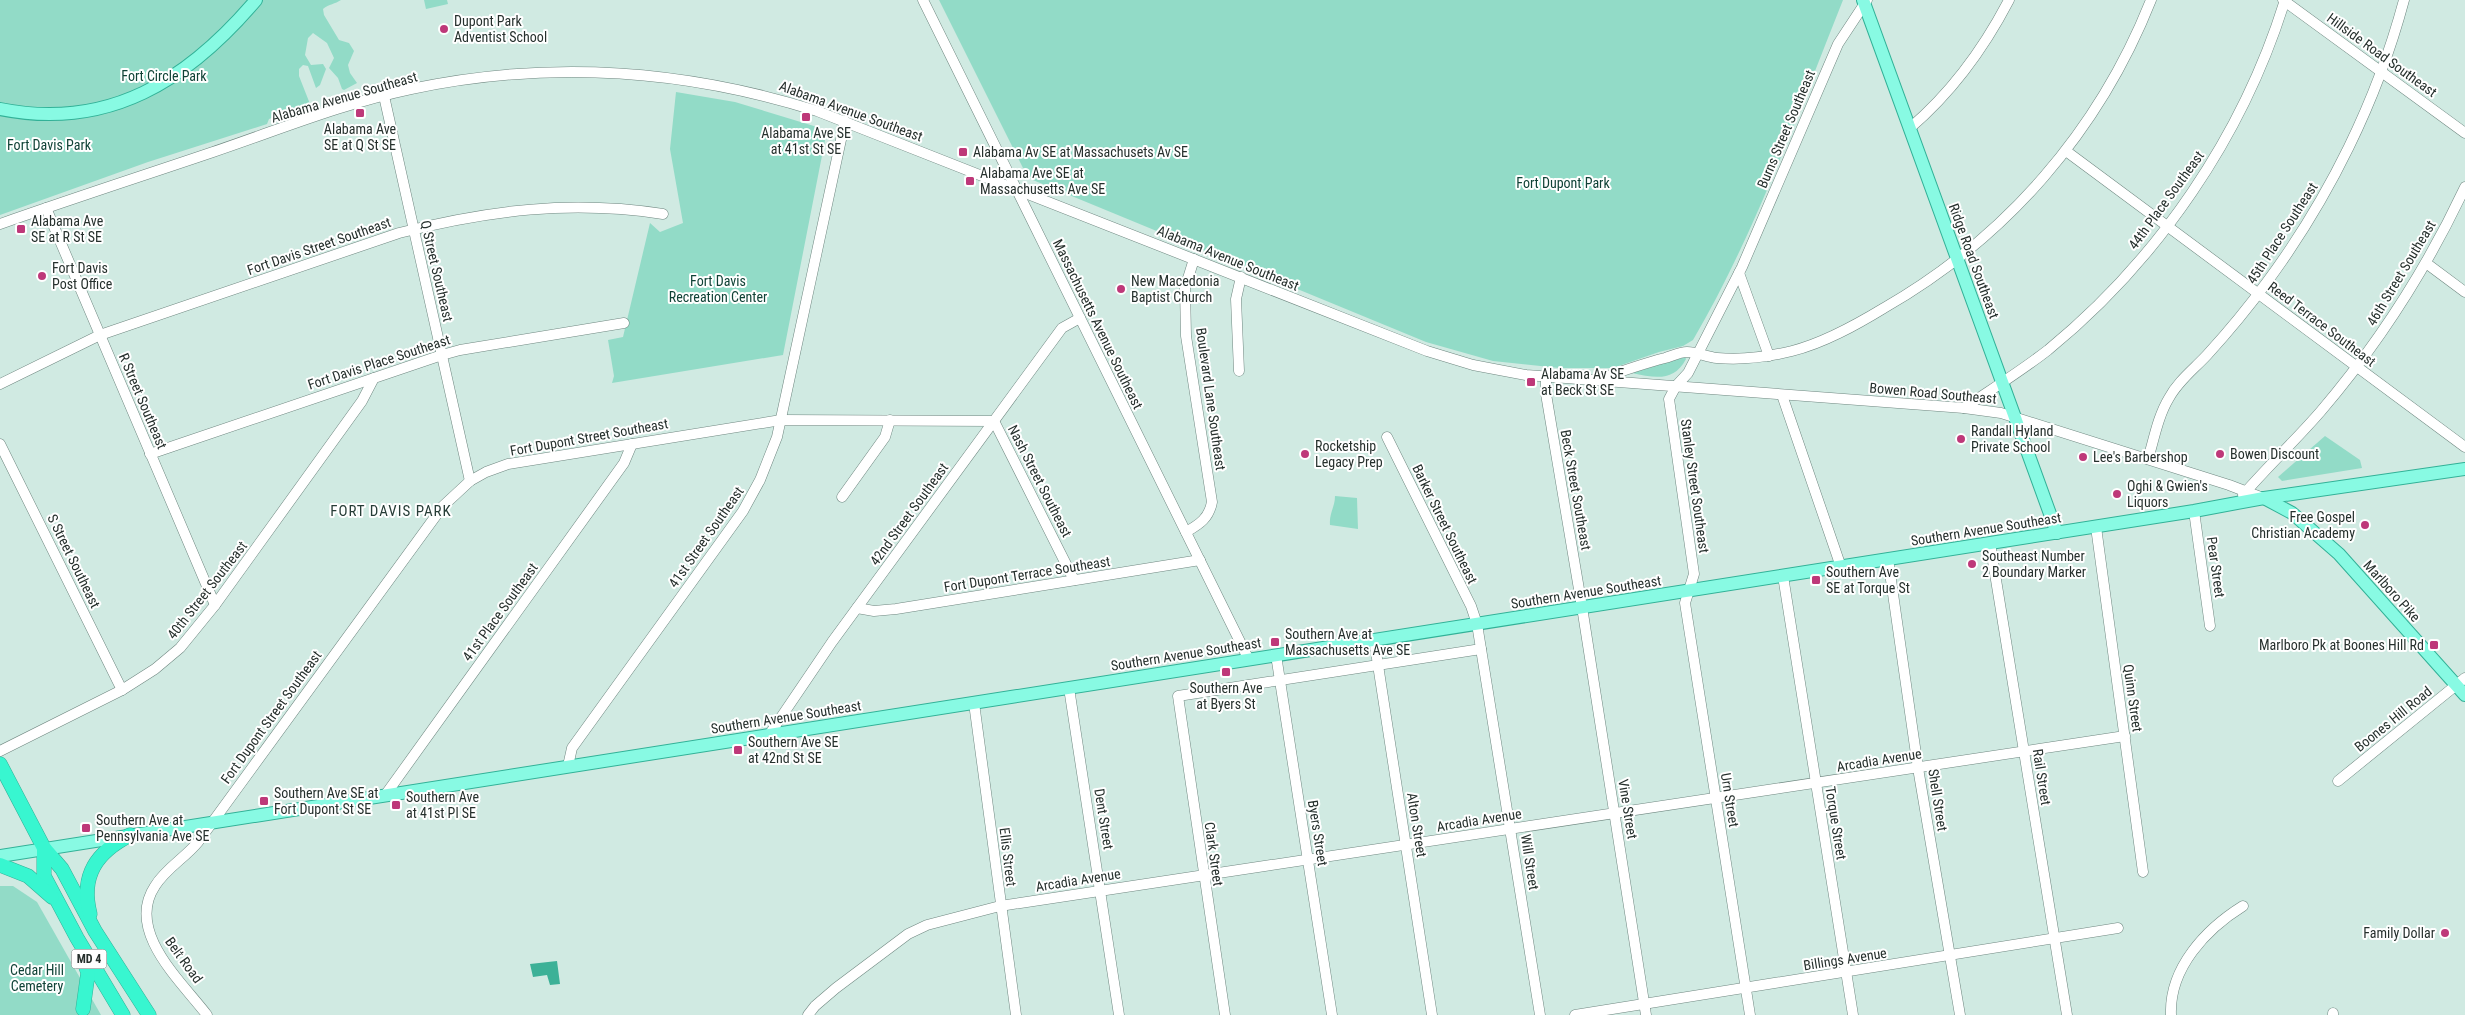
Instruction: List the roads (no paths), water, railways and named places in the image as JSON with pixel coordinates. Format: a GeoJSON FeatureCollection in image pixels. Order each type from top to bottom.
{"type":"FeatureCollection","features":[{"type":"Feature","properties":{"kind":"highway"},"geometry":{"type":"LineString","coordinates":[[0,764],[44,848]]}},
{"type":"Feature","properties":{"kind":"highway"},"geometry":{"type":"LineString","coordinates":[[95,931],[87,902],[88,880],[94,866],[103,854],[117,842],[130,835]]}},
{"type":"Feature","properties":{"kind":"highway","name":"MD 4"},"geometry":{"type":"LineString","coordinates":[[44,848],[44,876],[77,938],[123,1015]]}},
{"type":"Feature","properties":{"kind":"highway","name":"MD 4"},"geometry":{"type":"LineString","coordinates":[[44,848],[62,869],[95,931],[149,1015]]}},
{"type":"Feature","properties":{"kind":"highway"},"geometry":{"type":"LineString","coordinates":[[0,865],[28,876],[58,902]]}},
{"type":"Feature","properties":{"kind":"highway"},"geometry":{"type":"LineString","coordinates":[[77,938],[88,973],[83,1009]]}},
{"type":"Feature","properties":{"kind":"main road"},"geometry":{"type":"LineString","coordinates":[[0,109],[28,113],[69,113],[111,105],[136,97],[164,83],[196,62],[226,34],[256,0]]}},
{"type":"Feature","properties":{"kind":"main road","name":"Ridge Road Southeast"},"geometry":{"type":"LineString","coordinates":[[1865,1],[2057,533]]}},
{"type":"Feature","properties":{"kind":"main road","name":"Southern Avenue Southeast"},"geometry":{"type":"LineString","coordinates":[[0,856],[1374,639],[2194,512],[2264,498],[2465,469]]}},
{"type":"Feature","properties":{"kind":"main road","name":"Marlboro Pike"},"geometry":{"type":"LineString","coordinates":[[2264,498],[2292,513],[2339,554],[2462,686]]}},
{"type":"Feature","properties":{"kind":"street","name":"Massachusetts Avenue Southeast"},"geometry":{"type":"LineString","coordinates":[[923,0],[1249,660]]}},
{"type":"Feature","properties":{"kind":"street"},"geometry":{"type":"LineString","coordinates":[[1910,128],[1959,78],[1989,35],[2009,0]]}},
{"type":"Feature","properties":{"kind":"street"},"geometry":{"type":"LineString","coordinates":[[1594,381],[1628,368],[1681,353],[1718,358],[1769,356],[1800,349],[1858,323],[1914,290],[1957,260],[2016,208],[2066,151],[2110,86],[2151,0]]}},
{"type":"Feature","properties":{"kind":"street","name":"Hillside Road Southeast"},"geometry":{"type":"LineString","coordinates":[[2284,0],[2465,132]]}},
{"type":"Feature","properties":{"kind":"street","name":"44th Place Southeast"},"geometry":{"type":"LineString","coordinates":[[1964,408],[2041,355],[2092,310],[2138,262],[2167,226],[2203,175],[2235,120],[2262,64],[2284,0]]}},
{"type":"Feature","properties":{"kind":"street","name":"45th Place Southeast"},"geometry":{"type":"LineString","coordinates":[[2148,459],[2164,406],[2171,393],[2226,334],[2258,294],[2297,239],[2331,182],[2362,117],[2381,71],[2404,0]]}},
{"type":"Feature","properties":{"kind":"street","name":"Burns Street Southeast"},"geometry":{"type":"LineString","coordinates":[[1676,386],[1688,373],[1696,354],[1739,273],[1834,51],[1865,1]]}},
{"type":"Feature","properties":{"kind":"street","name":"Alabama Avenue Southeast"},"geometry":{"type":"LineString","coordinates":[[0,224],[333,111],[410,89],[506,74],[558,71],[618,72],[683,79],[741,90],[792,103],[845,121],[1437,355],[1489,369],[1546,377],[1676,386]]}},
{"type":"Feature","properties":{"kind":"street","name":"Q Street Southeast"},"geometry":{"type":"LineString","coordinates":[[384,96],[470,481]]}},
{"type":"Feature","properties":{"kind":"street","name":"41st Street Southeast"},"geometry":{"type":"LineString","coordinates":[[568,766],[572,748],[743,511],[769,459],[781,420],[845,121]]}},
{"type":"Feature","properties":{"kind":"street","name":"Reed Terrace Southeast"},"geometry":{"type":"LineString","coordinates":[[2066,151],[2465,447]]}},
{"type":"Feature","properties":{"kind":"street","name":"46th Street Southeast"},"geometry":{"type":"LineString","coordinates":[[2236,503],[2296,439],[2357,367],[2386,327],[2426,263],[2465,187]]}},
{"type":"Feature","properties":{"kind":"street","name":"Fort Davis Street Southeast"},"geometry":{"type":"LineString","coordinates":[[0,384],[100,335],[414,229],[481,214],[544,208],[602,207],[664,214]]}},
{"type":"Feature","properties":{"kind":"street","name":"R Street Southeast"},"geometry":{"type":"LineString","coordinates":[[46,208],[215,605]]}},
{"type":"Feature","properties":{"kind":"street","name":"Boulevard Lane Southeast"},"geometry":{"type":"LineString","coordinates":[[1186,532],[1199,525],[1210,514],[1212,502],[1186,336],[1185,288],[1194,259]]}},
{"type":"Feature","properties":{"kind":"street"},"geometry":{"type":"LineString","coordinates":[[2426,263],[2465,292]]}},
{"type":"Feature","properties":{"kind":"street"},"geometry":{"type":"LineString","coordinates":[[1739,273],[1769,356]]}},
{"type":"Feature","properties":{"kind":"street"},"geometry":{"type":"LineString","coordinates":[[1239,371],[1236,299],[1241,278]]}},
{"type":"Feature","properties":{"kind":"street","name":"42nd Street Southeast"},"geometry":{"type":"LineString","coordinates":[[769,734],[857,608],[1062,328],[1080,318]]}},
{"type":"Feature","properties":{"kind":"street","name":"Fort Davis Place Southeast"},"geometry":{"type":"LineString","coordinates":[[150,454],[460,350],[624,323]]}},
{"type":"Feature","properties":{"kind":"street","name":"Beck Street Southeast"},"geometry":{"type":"LineString","coordinates":[[1546,377],[1546,394],[1582,607]]}},
{"type":"Feature","properties":{"kind":"street","name":"40th Street Southeast"},"geometry":{"type":"LineString","coordinates":[[0,751],[122,690],[173,655],[215,605],[362,401],[374,378]]}},
{"type":"Feature","properties":{"kind":"street","name":"Bowen Road Southeast"},"geometry":{"type":"LineString","coordinates":[[1676,386],[1964,408],[2014,417],[2264,498]]}},
{"type":"Feature","properties":{"kind":"street","name":"Stanley Street Southeast"},"geometry":{"type":"LineString","coordinates":[[1676,386],[1668,399],[1694,574],[1689,590]]}},
{"type":"Feature","properties":{"kind":"street"},"geometry":{"type":"LineString","coordinates":[[1782,395],[1841,567]]}},
{"type":"Feature","properties":{"kind":"street","name":"Fort Dupont Street Southeast"},"geometry":{"type":"LineString","coordinates":[[212,822],[443,506],[470,481],[486,472],[522,461],[781,420],[994,421]]}},
{"type":"Feature","properties":{"kind":"street"},"geometry":{"type":"LineString","coordinates":[[842,497],[885,437],[890,420]]}},
{"type":"Feature","properties":{"kind":"street","name":"Nash Street Southeast"},"geometry":{"type":"LineString","coordinates":[[994,421],[1013,455],[1074,580]]}},
{"type":"Feature","properties":{"kind":"street","name":"Barker Street Southeast"},"geometry":{"type":"LineString","coordinates":[[1387,437],[1471,606],[1477,624]]}},
{"type":"Feature","properties":{"kind":"street","name":"S Street Southeast"},"geometry":{"type":"LineString","coordinates":[[0,444],[122,690]]}},
{"type":"Feature","properties":{"kind":"street","name":"41st Place Southeast"},"geometry":{"type":"LineString","coordinates":[[386,794],[624,463],[632,444]]}},
{"type":"Feature","properties":{"kind":"street","name":"Pear Street"},"geometry":{"type":"LineString","coordinates":[[2194,512],[2210,626]]}},
{"type":"Feature","properties":{"kind":"street","name":"Quinn Street"},"geometry":{"type":"LineString","coordinates":[[2096,527],[2143,872]]}},
{"type":"Feature","properties":{"kind":"street","name":"Rail Street"},"geometry":{"type":"LineString","coordinates":[[1990,543],[2068,1015]]}},
{"type":"Feature","properties":{"kind":"street","name":"Fort Dupont Terrace Southeast"},"geometry":{"type":"LineString","coordinates":[[857,608],[874,611],[896,609],[1200,560]]}},
{"type":"Feature","properties":{"kind":"street","name":"Shell Street"},"geometry":{"type":"LineString","coordinates":[[1888,560],[1918,768],[1960,1015]]}},
{"type":"Feature","properties":{"kind":"street","name":"Torque Street"},"geometry":{"type":"LineString","coordinates":[[1783,576],[1853,1015]]}},
{"type":"Feature","properties":{"kind":"street","name":"Urn Street"},"geometry":{"type":"LineString","coordinates":[[1689,590],[1684,603],[1750,1015]]}},
{"type":"Feature","properties":{"kind":"street","name":"Vine Street"},"geometry":{"type":"LineString","coordinates":[[1582,607],[1645,1010]]}},
{"type":"Feature","properties":{"kind":"street","name":"Will Street"},"geometry":{"type":"LineString","coordinates":[[1477,624],[1540,1015]]}},
{"type":"Feature","properties":{"kind":"street","name":"Alton Street"},"geometry":{"type":"LineString","coordinates":[[1374,639],[1432,1015]]}},
{"type":"Feature","properties":{"kind":"street"},"geometry":{"type":"LineString","coordinates":[[1280,680],[1481,649]]}},
{"type":"Feature","properties":{"kind":"street","name":"Byers Street"},"geometry":{"type":"LineString","coordinates":[[1276,655],[1332,1015]]}},
{"type":"Feature","properties":{"kind":"street","name":"Clark Street"},"geometry":{"type":"LineString","coordinates":[[1225,1015],[1203,876],[1178,696],[1280,680]]}},
{"type":"Feature","properties":{"kind":"street","name":"Boones Hill Road"},"geometry":{"type":"LineString","coordinates":[[2338,781],[2462,686]]}},
{"type":"Feature","properties":{"kind":"street","name":"Dent Street"},"geometry":{"type":"LineString","coordinates":[[1069,688],[1119,1015]]}},
{"type":"Feature","properties":{"kind":"street","name":"Ellis Street"},"geometry":{"type":"LineString","coordinates":[[974,703],[1016,1015]]}},
{"type":"Feature","properties":{"kind":"street","name":"Arcadia Avenue"},"geometry":{"type":"LineString","coordinates":[[808,1015],[815,1006],[836,988],[908,934],[928,926],[1000,906],[2125,736]]}},
{"type":"Feature","properties":{"kind":"street","name":"Belt Road"},"geometry":{"type":"LineString","coordinates":[[207,1015],[158,951],[150,936],[146,914],[149,897],[156,884],[194,846],[212,822]]}},
{"type":"Feature","properties":{"kind":"street"},"geometry":{"type":"LineString","coordinates":[[2171,1015],[2176,984],[2190,954],[2215,926],[2243,906]]}},
{"type":"Feature","properties":{"kind":"street","name":"Billings Avenue"},"geometry":{"type":"LineString","coordinates":[[1575,1015],[1645,1010],[1745,988],[2055,940],[2118,928]]}},
{"type":"Feature","properties":{"kind":"place","name":"Dupont Park Adventist School"},"geometry":{"type":"Point","coordinates":[444,29]}},
{"type":"Feature","properties":{"kind":"place","name":"Alabama Ave SE at Q St SE"},"geometry":{"type":"Point","coordinates":[360,113]}},
{"type":"Feature","properties":{"kind":"place","name":"Alabama Ave SE at 41st St SE"},"geometry":{"type":"Point","coordinates":[806,117]}},
{"type":"Feature","properties":{"kind":"place","name":"Alabama Av SE at Massachusets Av SE"},"geometry":{"type":"Point","coordinates":[963,152]}},
{"type":"Feature","properties":{"kind":"place","name":"Alabama Ave SE at Massachusetts Ave SE"},"geometry":{"type":"Point","coordinates":[970,181]}},
{"type":"Feature","properties":{"kind":"place","name":"Alabama Ave SE at R St SE"},"geometry":{"type":"Point","coordinates":[21,229]}},
{"type":"Feature","properties":{"kind":"place","name":"Fort Davis Post Office"},"geometry":{"type":"Point","coordinates":[42,276]}},
{"type":"Feature","properties":{"kind":"place","name":"New Macedonia Baptist Church"},"geometry":{"type":"Point","coordinates":[1121,289]}},
{"type":"Feature","properties":{"kind":"place","name":"Alabama Av SE at Beck St SE"},"geometry":{"type":"Point","coordinates":[1531,382]}},
{"type":"Feature","properties":{"kind":"place","name":"Randall Hyland Private School"},"geometry":{"type":"Point","coordinates":[1961,439]}},
{"type":"Feature","properties":{"kind":"place","name":"Rocketship Legacy Prep"},"geometry":{"type":"Point","coordinates":[1305,454]}},
{"type":"Feature","properties":{"kind":"place","name":"Bowen Discount"},"geometry":{"type":"Point","coordinates":[2220,454]}},
{"type":"Feature","properties":{"kind":"place","name":"Lee's Barbershop"},"geometry":{"type":"Point","coordinates":[2083,457]}},
{"type":"Feature","properties":{"kind":"place","name":"Oghi & Gwien's Liquors"},"geometry":{"type":"Point","coordinates":[2117,494]}},
{"type":"Feature","properties":{"kind":"place","name":"Free Gospel Christian Academy"},"geometry":{"type":"Point","coordinates":[2365,525]}},
{"type":"Feature","properties":{"kind":"place","name":"Southeast Number 2 Boundary Marker"},"geometry":{"type":"Point","coordinates":[1972,564]}},
{"type":"Feature","properties":{"kind":"place","name":"Southern Ave SE at Torque St"},"geometry":{"type":"Point","coordinates":[1816,580]}},
{"type":"Feature","properties":{"kind":"place","name":"Southern Ave at Massachusetts Ave SE"},"geometry":{"type":"Point","coordinates":[1275,642]}},
{"type":"Feature","properties":{"kind":"place","name":"Marlboro Pk at Boones Hill Rd"},"geometry":{"type":"Point","coordinates":[2434,645]}},
{"type":"Feature","properties":{"kind":"place","name":"Southern Ave at Byers St"},"geometry":{"type":"Point","coordinates":[1226,672]}},
{"type":"Feature","properties":{"kind":"place","name":"Southern Ave SE at 42nd St SE"},"geometry":{"type":"Point","coordinates":[738,750]}},
{"type":"Feature","properties":{"kind":"place","name":"Southern Ave SE at Fort Dupont St SE"},"geometry":{"type":"Point","coordinates":[264,801]}},
{"type":"Feature","properties":{"kind":"place","name":"Southern Ave at 41st Pl SE"},"geometry":{"type":"Point","coordinates":[396,805]}},
{"type":"Feature","properties":{"kind":"place","name":"Southern Ave at Pennsylvania Ave SE"},"geometry":{"type":"Point","coordinates":[86,828]}},
{"type":"Feature","properties":{"kind":"place","name":"Family Dollar"},"geometry":{"type":"Point","coordinates":[2445,933]}},
{"type":"Feature","properties":{"kind":"district","name":"FORT DAVIS PARK"},"geometry":{"type":"Point","coordinates":[391,511]}},
{"type":"Feature","properties":{"kind":"park label","name":"Fort Circle Park"},"geometry":{"type":"Point","coordinates":[164,76]}},
{"type":"Feature","properties":{"kind":"park label","name":"Fort Davis Park"},"geometry":{"type":"Point","coordinates":[49,145]}},
{"type":"Feature","properties":{"kind":"park label","name":"Fort Dupont Park"},"geometry":{"type":"Point","coordinates":[1563,183]}},
{"type":"Feature","properties":{"kind":"park label","name":"Fort Davis Recreation Center"},"geometry":{"type":"Point","coordinates":[718,290]}},
{"type":"Feature","properties":{"kind":"park label","name":"Cedar Hill Cemetery"},"geometry":{"type":"Point","coordinates":[37,978]}}]}
